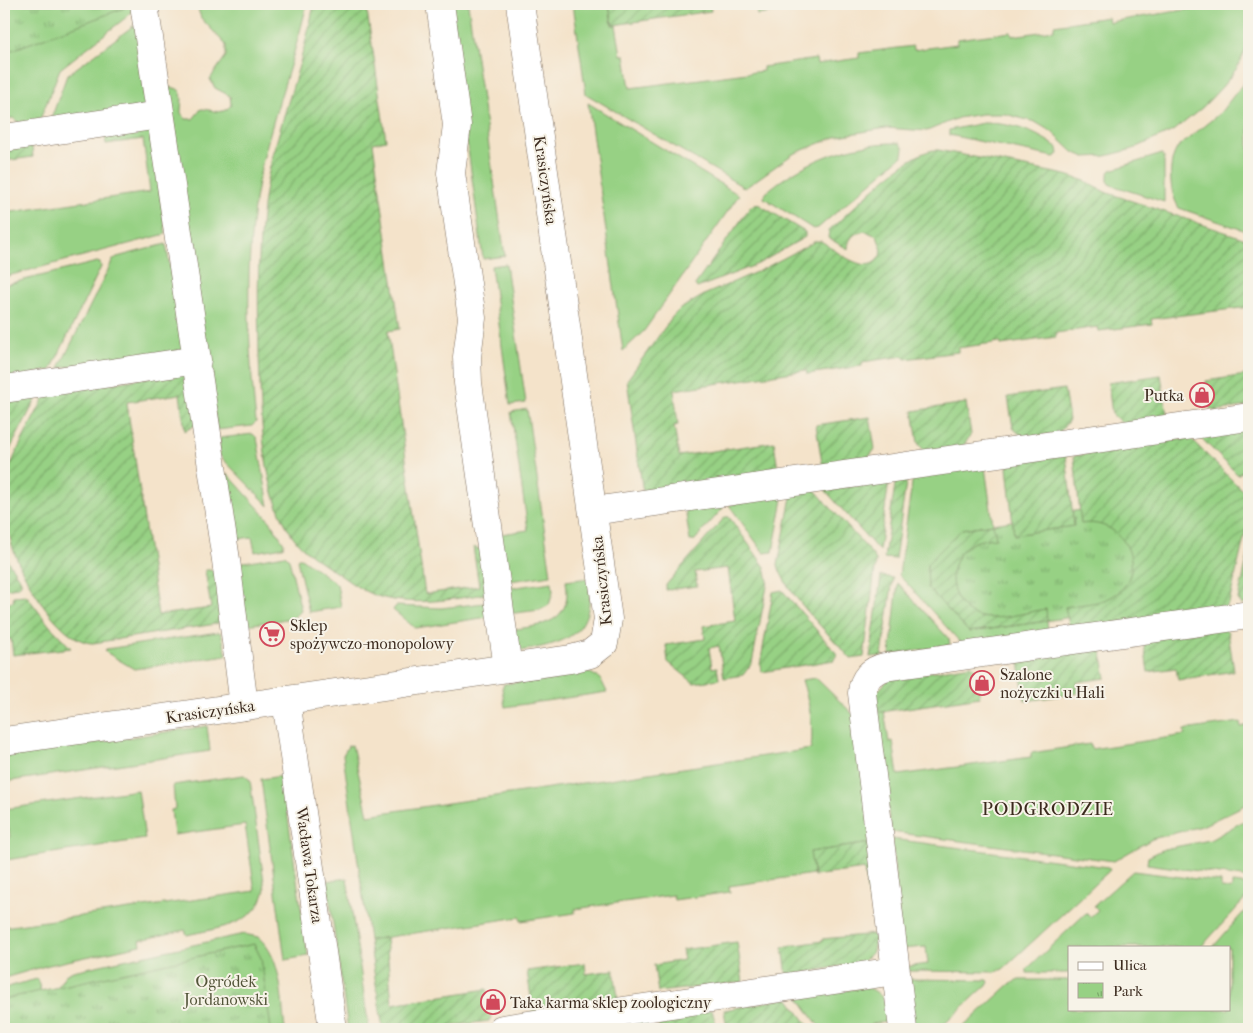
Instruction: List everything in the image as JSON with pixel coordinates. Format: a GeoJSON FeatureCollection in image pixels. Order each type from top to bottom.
{"type":"FeatureCollection","features":[{"type":"Feature","properties":{"kind":"street"},"geometry":{"type":"LineString","coordinates":[[4,389],[196,360],[144,4]]}},
{"type":"Feature","properties":{"kind":"street"},"geometry":{"type":"LineString","coordinates":[[440,4],[456,125],[451,173],[471,313],[467,357],[468,383],[508,668]]}},
{"type":"Feature","properties":{"kind":"street","name":"Krasiczyńska"},"geometry":{"type":"LineString","coordinates":[[4,741],[508,668],[590,654],[604,643],[608,618],[520,4]]}},
{"type":"Feature","properties":{"kind":"street"},"geometry":{"type":"LineString","coordinates":[[4,138],[160,115]]}},
{"type":"Feature","properties":{"kind":"street"},"geometry":{"type":"LineString","coordinates":[[198,374],[226,560],[244,706]]}},
{"type":"Feature","properties":{"kind":"street"},"geometry":{"type":"LineString","coordinates":[[593,511],[1249,417]]}},
{"type":"Feature","properties":{"kind":"street"},"geometry":{"type":"LineString","coordinates":[[903,1029],[862,694],[867,677],[877,669],[885,667],[1249,615]]}},
{"type":"Feature","properties":{"kind":"street","name":"Wacława Tokarza"},"geometry":{"type":"LineString","coordinates":[[286,700],[333,1029]]}},
{"type":"Feature","properties":{"kind":"street"},"geometry":{"type":"LineString","coordinates":[[502,1029],[895,971]]}},
{"type":"Feature","properties":{"kind":"green space"},"geometry":{"type":"Polygon","coordinates":[[[4,4],[123,4],[124,8],[4,53],[4,4]]]}},
{"type":"Feature","properties":{"kind":"green space"},"geometry":{"type":"Polygon","coordinates":[[[41,4],[136,4],[128,16],[60,69],[39,122],[24,127],[13,118],[4,119],[4,34],[41,4]]]}},
{"type":"Feature","properties":{"kind":"green space"},"geometry":{"type":"Polygon","coordinates":[[[213,4],[307,4],[263,160],[254,211],[249,271],[249,333],[256,422],[252,426],[217,430],[166,88],[180,91],[182,99],[181,113],[186,119],[193,119],[201,109],[220,112],[231,105],[230,96],[215,88],[210,79],[226,56],[226,45],[201,18],[197,6],[213,4]]]}},
{"type":"Feature","properties":{"kind":"green space"},"geometry":{"type":"Polygon","coordinates":[[[314,4],[366,4],[386,140],[373,143],[400,329],[388,331],[425,594],[479,586],[473,547],[485,551],[491,593],[448,600],[417,602],[388,599],[368,593],[302,547],[285,524],[276,502],[269,478],[262,427],[258,307],[260,236],[265,190],[270,167],[305,45],[314,4]]]}},
{"type":"Feature","properties":{"kind":"green space"},"geometry":{"type":"Polygon","coordinates":[[[453,4],[468,4],[505,256],[483,259],[454,47],[453,4]]]}},
{"type":"Feature","properties":{"kind":"green space"},"geometry":{"type":"Polygon","coordinates":[[[573,4],[609,4],[612,25],[616,25],[621,55],[625,55],[630,88],[763,71],[763,67],[816,59],[817,64],[859,58],[859,53],[913,46],[914,50],[957,44],[957,39],[1011,32],[1012,36],[1054,30],[1054,25],[1108,17],[1109,22],[1222,4],[1247,4],[1249,43],[1237,68],[1203,107],[1175,130],[1133,149],[1106,156],[1085,157],[1073,152],[1052,132],[1035,122],[1005,114],[982,114],[958,118],[927,131],[886,128],[838,136],[793,154],[745,188],[586,94],[573,4]]]}},
{"type":"Feature","properties":{"kind":"green space"},"geometry":{"type":"Polygon","coordinates":[[[609,4],[710,4],[711,11],[613,25],[609,4]]]}},
{"type":"Feature","properties":{"kind":"green space"},"geometry":{"type":"Polygon","coordinates":[[[755,4],[808,4],[808,8],[757,15],[755,4]]]}},
{"type":"Feature","properties":{"kind":"green space"},"geometry":{"type":"Polygon","coordinates":[[[133,26],[140,28],[145,107],[51,119],[67,75],[133,26]]]}},
{"type":"Feature","properties":{"kind":"green space"},"geometry":{"type":"Polygon","coordinates":[[[1249,76],[1249,232],[1179,208],[1171,186],[1171,169],[1174,154],[1178,147],[1220,113],[1249,76]]]}},
{"type":"Feature","properties":{"kind":"green space"},"geometry":{"type":"Polygon","coordinates":[[[588,103],[739,195],[644,331],[623,351],[588,103]]]}},
{"type":"Feature","properties":{"kind":"green space"},"geometry":{"type":"Polygon","coordinates":[[[983,123],[994,123],[1023,129],[1041,137],[1058,148],[1059,154],[1054,157],[949,135],[949,130],[983,123]]]}},
{"type":"Feature","properties":{"kind":"green space"},"geometry":{"type":"Polygon","coordinates":[[[150,129],[166,234],[4,277],[4,213],[150,192],[143,139],[106,144],[105,135],[150,129]]]}},
{"type":"Feature","properties":{"kind":"green space"},"geometry":{"type":"Polygon","coordinates":[[[884,143],[900,143],[904,149],[903,155],[818,228],[813,229],[764,198],[768,191],[779,182],[822,158],[852,148],[884,143]]]}},
{"type":"Feature","properties":{"kind":"green space"},"geometry":{"type":"Polygon","coordinates":[[[4,147],[32,147],[33,157],[4,161],[4,147]]]}},
{"type":"Feature","properties":{"kind":"green space"},"geometry":{"type":"Polygon","coordinates":[[[938,150],[1066,175],[1085,181],[1105,192],[1249,240],[1249,307],[1151,319],[1152,324],[1099,331],[1098,327],[1056,333],[1056,337],[1001,345],[1000,342],[958,348],[958,352],[905,359],[904,356],[862,362],[862,366],[807,374],[806,370],[674,390],[678,425],[674,426],[679,456],[774,442],[778,470],[775,474],[643,493],[627,380],[673,316],[680,309],[706,294],[761,270],[816,241],[821,241],[854,262],[871,264],[877,259],[882,250],[877,236],[865,231],[855,234],[850,239],[848,249],[828,238],[829,230],[898,169],[927,152],[938,150]]]}},
{"type":"Feature","properties":{"kind":"green space"},"geometry":{"type":"Polygon","coordinates":[[[1162,154],[1164,158],[1164,202],[1111,185],[1108,181],[1108,174],[1111,170],[1162,154]]]}},
{"type":"Feature","properties":{"kind":"green space"},"geometry":{"type":"Polygon","coordinates":[[[758,204],[805,232],[805,237],[758,264],[697,288],[695,285],[751,206],[758,204]]]}},
{"type":"Feature","properties":{"kind":"green space"},"geometry":{"type":"Polygon","coordinates":[[[166,244],[184,350],[59,368],[113,260],[117,257],[166,244]]]}},
{"type":"Feature","properties":{"kind":"green space"},"geometry":{"type":"Polygon","coordinates":[[[97,262],[100,263],[101,267],[51,370],[4,380],[4,285],[97,262]]]}},
{"type":"Feature","properties":{"kind":"green space"},"geometry":{"type":"Polygon","coordinates":[[[506,264],[526,403],[510,405],[491,266],[506,264]]]}},
{"type":"Feature","properties":{"kind":"green space"},"geometry":{"type":"Polygon","coordinates":[[[188,371],[197,424],[185,431],[180,394],[127,402],[127,404],[158,615],[211,608],[205,570],[210,570],[219,574],[222,621],[216,624],[93,643],[80,640],[55,620],[43,605],[32,589],[16,558],[5,511],[6,485],[10,468],[46,394],[188,371]]]}},
{"type":"Feature","properties":{"kind":"green space"},"geometry":{"type":"Polygon","coordinates":[[[1246,372],[1249,372],[1249,406],[1214,411],[1210,408],[1206,381],[1246,375],[1246,372]]]}},
{"type":"Feature","properties":{"kind":"green space"},"geometry":{"type":"Polygon","coordinates":[[[1161,375],[1167,414],[1163,418],[1123,424],[1112,414],[1108,383],[1161,375]]]}},
{"type":"Feature","properties":{"kind":"green space"},"geometry":{"type":"Polygon","coordinates":[[[1064,389],[1069,420],[1059,433],[1024,438],[1013,428],[1008,397],[1064,389]]]}},
{"type":"Feature","properties":{"kind":"green space"},"geometry":{"type":"Polygon","coordinates":[[[4,397],[37,397],[4,461],[4,397]]]}},
{"type":"Feature","properties":{"kind":"green space"},"geometry":{"type":"Polygon","coordinates":[[[966,403],[971,434],[963,447],[926,453],[918,443],[913,411],[966,403]]]}},
{"type":"Feature","properties":{"kind":"green space"},"geometry":{"type":"Polygon","coordinates":[[[527,409],[551,575],[503,582],[495,535],[528,530],[511,412],[527,409]]]}},
{"type":"Feature","properties":{"kind":"green space"},"geometry":{"type":"Polygon","coordinates":[[[870,417],[875,449],[866,461],[825,467],[822,463],[816,425],[870,417]]]}},
{"type":"Feature","properties":{"kind":"green space"},"geometry":{"type":"Polygon","coordinates":[[[1249,427],[1249,479],[1241,472],[1238,475],[1200,437],[1249,427]]]}},
{"type":"Feature","properties":{"kind":"green space"},"geometry":{"type":"Polygon","coordinates":[[[253,434],[257,438],[269,506],[219,455],[220,438],[253,434]]]}},
{"type":"Feature","properties":{"kind":"green space"},"geometry":{"type":"Polygon","coordinates":[[[1190,438],[1249,497],[1249,517],[1229,603],[1224,608],[1070,629],[1065,607],[1096,602],[1113,596],[1124,586],[1130,574],[1131,561],[1128,548],[1120,537],[1110,529],[1097,524],[1081,524],[1074,456],[1190,438]]]}},
{"type":"Feature","properties":{"kind":"green space"},"geometry":{"type":"Polygon","coordinates":[[[1066,455],[1074,526],[1014,535],[1007,467],[1011,463],[1066,455]]]}},
{"type":"Feature","properties":{"kind":"green space"},"geometry":{"type":"Polygon","coordinates":[[[985,467],[993,524],[962,529],[969,632],[1047,621],[1048,631],[961,643],[899,575],[913,476],[985,467]]]}},
{"type":"Feature","properties":{"kind":"green space"},"geometry":{"type":"Polygon","coordinates":[[[227,473],[270,521],[284,543],[283,547],[255,552],[252,537],[231,540],[227,473]]]}},
{"type":"Feature","properties":{"kind":"green space"},"geometry":{"type":"Polygon","coordinates":[[[907,476],[895,559],[884,558],[896,478],[907,476]]]}},
{"type":"Feature","properties":{"kind":"green space"},"geometry":{"type":"Polygon","coordinates":[[[889,481],[879,551],[825,490],[889,481]]]}},
{"type":"Feature","properties":{"kind":"green space"},"geometry":{"type":"Polygon","coordinates":[[[814,489],[872,554],[876,561],[864,657],[851,659],[821,627],[799,601],[782,576],[778,565],[793,492],[814,489]]]}},
{"type":"Feature","properties":{"kind":"green space"},"geometry":{"type":"Polygon","coordinates":[[[781,494],[783,499],[773,552],[764,553],[729,505],[781,494]]]}},
{"type":"Feature","properties":{"kind":"green space"},"geometry":{"type":"Polygon","coordinates":[[[718,503],[723,508],[694,541],[690,541],[685,508],[718,503]]]}},
{"type":"Feature","properties":{"kind":"green space"},"geometry":{"type":"Polygon","coordinates":[[[1106,506],[1142,537],[1120,610],[969,632],[928,588],[927,564],[962,529],[1106,506]]]}},
{"type":"Feature","properties":{"kind":"green space"},"geometry":{"type":"Polygon","coordinates":[[[725,517],[729,517],[765,567],[768,581],[752,663],[743,675],[724,678],[719,646],[709,648],[712,668],[717,667],[719,679],[694,683],[668,662],[666,645],[705,639],[703,626],[735,621],[728,568],[695,572],[697,586],[666,590],[666,585],[725,517]]]}},
{"type":"Feature","properties":{"kind":"green space"},"geometry":{"type":"Polygon","coordinates":[[[993,524],[996,538],[981,540],[970,545],[959,554],[954,564],[952,584],[960,603],[968,611],[984,618],[1011,616],[1046,609],[1047,621],[969,632],[928,588],[927,564],[962,529],[993,524]]]}},
{"type":"Feature","properties":{"kind":"green space"},"geometry":{"type":"Polygon","coordinates":[[[1249,552],[1249,602],[1242,605],[1238,599],[1249,552]]]}},
{"type":"Feature","properties":{"kind":"green space"},"geometry":{"type":"Polygon","coordinates":[[[4,555],[21,581],[18,587],[4,589],[4,555]]]}},
{"type":"Feature","properties":{"kind":"green space"},"geometry":{"type":"Polygon","coordinates":[[[285,555],[289,559],[301,610],[293,618],[240,626],[238,563],[285,555]]]}},
{"type":"Feature","properties":{"kind":"green space"},"geometry":{"type":"Polygon","coordinates":[[[298,558],[301,558],[337,584],[341,607],[309,612],[298,558]]]}},
{"type":"Feature","properties":{"kind":"green space"},"geometry":{"type":"Polygon","coordinates":[[[881,576],[893,578],[882,656],[870,657],[881,576]]]}},
{"type":"Feature","properties":{"kind":"green space"},"geometry":{"type":"Polygon","coordinates":[[[589,578],[590,598],[587,614],[581,626],[561,641],[547,646],[513,652],[510,630],[544,624],[553,620],[565,606],[567,595],[566,581],[589,578]]]}},
{"type":"Feature","properties":{"kind":"green space"},"geometry":{"type":"Polygon","coordinates":[[[552,582],[553,592],[549,605],[540,610],[507,614],[503,589],[552,582]]]}},
{"type":"Feature","properties":{"kind":"green space"},"geometry":{"type":"Polygon","coordinates":[[[898,583],[949,639],[950,645],[890,655],[898,583]]]}},
{"type":"Feature","properties":{"kind":"green space"},"geometry":{"type":"Polygon","coordinates":[[[782,590],[837,654],[834,660],[762,672],[760,665],[773,592],[782,590]]]}},
{"type":"Feature","properties":{"kind":"green space"},"geometry":{"type":"Polygon","coordinates":[[[26,595],[49,625],[71,648],[13,655],[11,639],[4,640],[4,603],[14,601],[13,596],[26,595]]]}},
{"type":"Feature","properties":{"kind":"green space"},"geometry":{"type":"Polygon","coordinates":[[[493,602],[495,616],[415,628],[393,610],[396,606],[441,608],[493,602]]]}},
{"type":"Feature","properties":{"kind":"green space"},"geometry":{"type":"Polygon","coordinates":[[[1224,628],[1228,632],[1234,671],[1178,680],[1176,668],[1148,672],[1144,644],[1148,639],[1224,628]]]}},
{"type":"Feature","properties":{"kind":"green space"},"geometry":{"type":"Polygon","coordinates":[[[221,633],[227,655],[134,669],[104,651],[106,649],[221,633]]]}},
{"type":"Feature","properties":{"kind":"green space"},"geometry":{"type":"Polygon","coordinates":[[[1096,647],[1101,651],[1106,678],[1077,682],[1079,693],[1025,701],[1019,662],[1096,647]]]}},
{"type":"Feature","properties":{"kind":"green space"},"geometry":{"type":"Polygon","coordinates":[[[971,665],[975,668],[980,697],[874,713],[876,693],[889,679],[971,665]]]}},
{"type":"Feature","properties":{"kind":"green space"},"geometry":{"type":"Polygon","coordinates":[[[588,672],[600,678],[607,692],[505,707],[502,688],[504,684],[588,672]]]}},
{"type":"Feature","properties":{"kind":"green space"},"geometry":{"type":"Polygon","coordinates":[[[816,678],[856,717],[871,843],[811,852],[813,874],[729,886],[730,892],[674,900],[673,895],[575,909],[575,913],[521,921],[520,917],[369,940],[343,755],[348,746],[352,745],[368,815],[811,749],[812,731],[810,714],[802,680],[816,678]]]}},
{"type":"Feature","properties":{"kind":"green space"},"geometry":{"type":"Polygon","coordinates":[[[884,711],[889,742],[893,741],[898,775],[1031,757],[1031,753],[1090,744],[1091,749],[1185,735],[1184,730],[1240,722],[1241,727],[1249,725],[1249,803],[1202,826],[1152,839],[1114,861],[891,832],[874,713],[884,711]]]}},
{"type":"Feature","properties":{"kind":"green space"},"geometry":{"type":"Polygon","coordinates":[[[207,726],[210,751],[4,782],[4,756],[207,726]]]}},
{"type":"Feature","properties":{"kind":"green space"},"geometry":{"type":"Polygon","coordinates":[[[244,775],[250,780],[265,889],[261,901],[254,911],[245,918],[223,927],[187,935],[185,930],[140,940],[141,945],[49,965],[4,978],[4,927],[255,891],[245,825],[174,835],[171,810],[175,809],[173,785],[244,775]]]}},
{"type":"Feature","properties":{"kind":"green space"},"geometry":{"type":"Polygon","coordinates":[[[282,776],[308,956],[285,960],[261,779],[282,776]]]}},
{"type":"Feature","properties":{"kind":"green space"},"geometry":{"type":"Polygon","coordinates":[[[138,790],[145,839],[6,860],[4,839],[10,837],[5,809],[138,790]]]}},
{"type":"Feature","properties":{"kind":"green space"},"geometry":{"type":"Polygon","coordinates":[[[1249,818],[1249,878],[1147,864],[1148,857],[1164,849],[1210,840],[1249,818]]]}},
{"type":"Feature","properties":{"kind":"green space"},"geometry":{"type":"Polygon","coordinates":[[[892,839],[1108,867],[1110,870],[1003,969],[995,972],[909,971],[904,967],[928,964],[926,947],[901,949],[892,839]]]}},
{"type":"Feature","properties":{"kind":"green space"},"geometry":{"type":"Polygon","coordinates":[[[871,843],[874,901],[869,903],[864,869],[814,876],[810,852],[871,843]]]}},
{"type":"Feature","properties":{"kind":"green space"},"geometry":{"type":"Polygon","coordinates":[[[1133,871],[1221,882],[1221,888],[1232,889],[1232,883],[1249,885],[1249,895],[1202,946],[1068,946],[1068,973],[1027,973],[1027,969],[1086,913],[1090,917],[1098,910],[1094,906],[1133,871]]]}},
{"type":"Feature","properties":{"kind":"green space"},"geometry":{"type":"Polygon","coordinates":[[[347,878],[369,1029],[348,1029],[327,881],[347,878]]]}},
{"type":"Feature","properties":{"kind":"green space"},"geometry":{"type":"Polygon","coordinates":[[[1249,906],[1249,1028],[961,1029],[1010,984],[1019,980],[1068,980],[1068,1010],[1230,1010],[1230,946],[1214,946],[1249,906]]]}},
{"type":"Feature","properties":{"kind":"green space","name":"Ogródek Jordanowski"},"geometry":{"type":"Polygon","coordinates":[[[244,934],[258,937],[272,956],[279,980],[285,1029],[4,1029],[4,988],[37,979],[41,991],[57,988],[65,975],[73,971],[244,934]]]}},
{"type":"Feature","properties":{"kind":"green space"},"geometry":{"type":"Polygon","coordinates":[[[876,934],[873,951],[862,962],[787,976],[783,947],[822,941],[822,939],[876,934]]]}},
{"type":"Feature","properties":{"kind":"green space"},"geometry":{"type":"Polygon","coordinates":[[[386,938],[392,1004],[487,989],[491,1017],[489,1021],[429,1029],[383,1029],[369,940],[386,938]]]}},
{"type":"Feature","properties":{"kind":"green space"},"geometry":{"type":"Polygon","coordinates":[[[737,942],[743,982],[658,992],[654,965],[684,960],[682,950],[737,942]]]}},
{"type":"Feature","properties":{"kind":"green space","name":"Ogródek Jordanowski"},"geometry":{"type":"Polygon","coordinates":[[[254,944],[261,958],[271,1029],[4,1029],[4,999],[254,944]]]}},
{"type":"Feature","properties":{"kind":"green space"},"geometry":{"type":"Polygon","coordinates":[[[585,963],[586,974],[614,970],[618,998],[614,1002],[533,1011],[527,971],[585,963]]]}},
{"type":"Feature","properties":{"kind":"green space"},"geometry":{"type":"Polygon","coordinates":[[[909,979],[988,980],[989,983],[939,1029],[911,1029],[909,979]]]}},
{"type":"Feature","properties":{"kind":"green space"},"geometry":{"type":"Polygon","coordinates":[[[867,987],[878,993],[885,1001],[894,1021],[871,1024],[871,1029],[821,1029],[799,998],[867,987]]]}},
{"type":"Feature","properties":{"kind":"green space"},"geometry":{"type":"Polygon","coordinates":[[[788,998],[811,1029],[727,1029],[724,1010],[788,998]]]}},
{"type":"Feature","properties":{"kind":"green space"},"geometry":{"type":"Polygon","coordinates":[[[712,1010],[717,1029],[659,1029],[658,1018],[712,1010]]]}},
{"type":"Feature","properties":{"kind":"green space"},"geometry":{"type":"Polygon","coordinates":[[[646,1020],[649,1029],[568,1029],[646,1020]]]}},
{"type":"Feature","properties":{"kind":"place","name":"Putka"},"geometry":{"type":"Point","coordinates":[1202,395]}},
{"type":"Feature","properties":{"kind":"place","name":"Sklep spożywczo-monopolowy"},"geometry":{"type":"Point","coordinates":[272,634]}},
{"type":"Feature","properties":{"kind":"place","name":"Szalone nożyczki u Hali"},"geometry":{"type":"Point","coordinates":[982,683]}},
{"type":"Feature","properties":{"kind":"place","name":"Taka karma sklep zoologiczny"},"geometry":{"type":"Point","coordinates":[493,1002]}},
{"type":"Feature","properties":{"kind":"district","name":"PODGRODZIE"},"geometry":{"type":"Point","coordinates":[1048,809]}}]}
